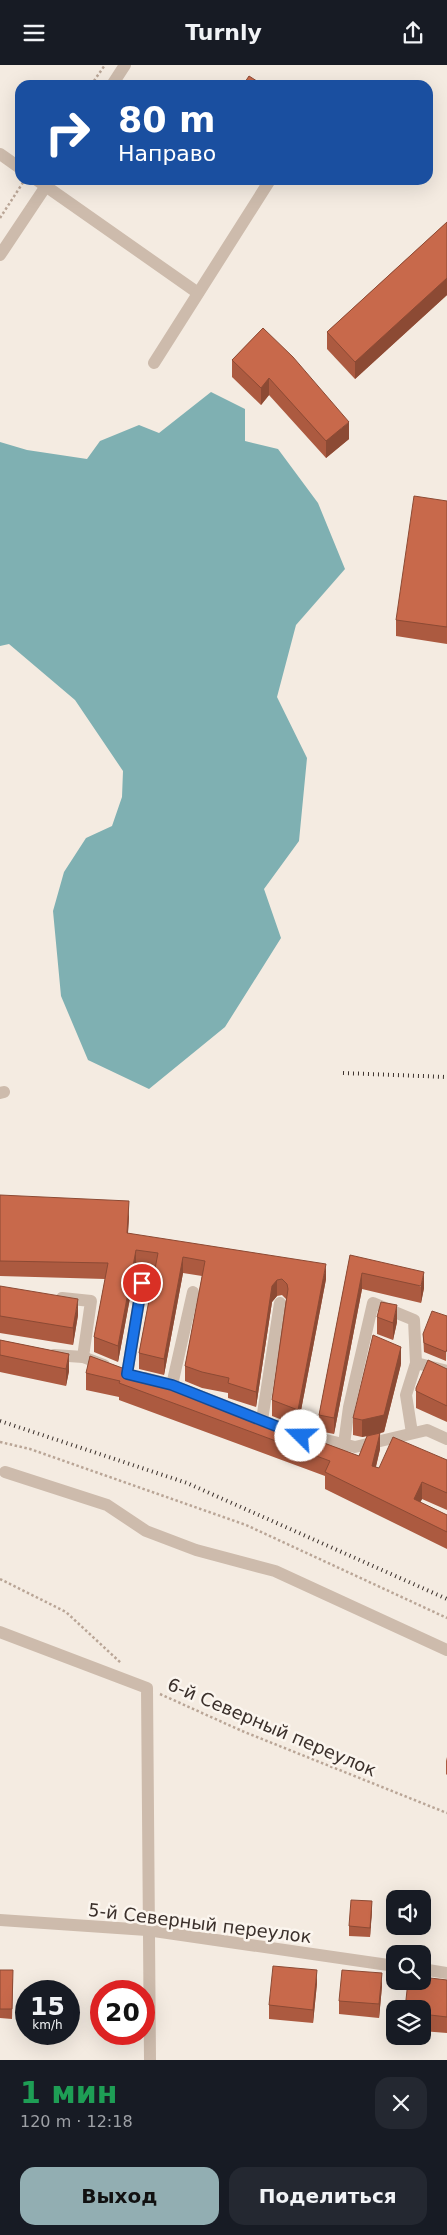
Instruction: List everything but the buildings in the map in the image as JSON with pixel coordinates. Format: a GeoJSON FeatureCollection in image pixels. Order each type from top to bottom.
{"type":"FeatureCollection","features":[{"type":"Feature","properties":{"kind":"street"},"geometry":{"type":"LineString","coordinates":[[115,80],[125,65]]}},
{"type":"Feature","properties":{"kind":"street"},"geometry":{"type":"LineString","coordinates":[[0,154],[15,164]]}},
{"type":"Feature","properties":{"kind":"street"},"geometry":{"type":"LineString","coordinates":[[0,255],[42,185]]}},
{"type":"Feature","properties":{"kind":"street"},"geometry":{"type":"LineString","coordinates":[[48,185],[198,293]]}},
{"type":"Feature","properties":{"kind":"street"},"geometry":{"type":"LineString","coordinates":[[154,363],[267,185]]}},
{"type":"Feature","properties":{"kind":"street"},"geometry":{"type":"LineString","coordinates":[[127,1374],[142,1283]]}},
{"type":"Feature","properties":{"kind":"street"},"geometry":{"type":"LineString","coordinates":[[172,1385],[193,1292]]}},
{"type":"Feature","properties":{"kind":"street"},"geometry":{"type":"LineString","coordinates":[[47,1296],[91,1301],[83,1357]]}},
{"type":"Feature","properties":{"kind":"street"},"geometry":{"type":"LineString","coordinates":[[262,1420],[280,1303]]}},
{"type":"Feature","properties":{"kind":"street"},"geometry":{"type":"LineString","coordinates":[[344,1444],[349,1407],[373,1303],[414,1320],[416,1363],[406,1395],[412,1433]]}},
{"type":"Feature","properties":{"kind":"street"},"geometry":{"type":"LineString","coordinates":[[37,1353],[83,1357],[127,1374],[172,1385],[301,1436],[355,1447],[427,1430],[447,1439]]}},
{"type":"Feature","properties":{"kind":"street"},"geometry":{"type":"LineString","coordinates":[[416,1363],[447,1371]]}},
{"type":"Feature","properties":{"kind":"street"},"geometry":{"type":"LineString","coordinates":[[5,1471],[107,1505],[146,1531],[196,1550],[275,1571],[447,1650]]}},
{"type":"Feature","properties":{"kind":"street"},"geometry":{"type":"LineString","coordinates":[[0,1632],[147,1688],[150,2060]]}},
{"type":"Feature","properties":{"kind":"street","name":"5-й Северный переулок"},"geometry":{"type":"LineString","coordinates":[[0,1920],[148,1930],[386,1965]]}},
{"type":"Feature","properties":{"kind":"street"},"geometry":{"type":"LineString","coordinates":[[431,1970],[447,1973]]}},
{"type":"Feature","properties":{"kind":"path"},"geometry":{"type":"LineString","coordinates":[[94,80],[104,65]]}},
{"type":"Feature","properties":{"kind":"path"},"geometry":{"type":"LineString","coordinates":[[0,217],[22,185]]}},
{"type":"Feature","properties":{"kind":"path"},"geometry":{"type":"LineString","coordinates":[[0,1442],[30,1449],[246,1525],[447,1618]]}},
{"type":"Feature","properties":{"kind":"path"},"geometry":{"type":"LineString","coordinates":[[0,1579],[66,1612],[127,1669]]}},
{"type":"Feature","properties":{"kind":"path","name":"6-й Северный переулок"},"geometry":{"type":"LineString","coordinates":[[147,1688],[242,1731],[447,1813]]}},
{"type":"Feature","properties":{"kind":"water"},"geometry":{"type":"Polygon","coordinates":[[[211,392],[245,409],[245,441],[278,449],[318,503],[345,569],[296,625],[277,697],[307,758],[299,841],[264,889],[281,938],[225,1027],[149,1089],[88,1060],[61,996],[53,911],[64,872],[86,838],[112,826],[122,797],[123,771],[75,700],[9,644],[0,646],[0,442],[27,450],[87,459],[100,441],[139,425],[159,433],[211,392]]]}},
{"type":"Feature","properties":{"kind":"railway"},"geometry":{"type":"LineString","coordinates":[[343,1073],[447,1077]]}},
{"type":"Feature","properties":{"kind":"railway"},"geometry":{"type":"LineString","coordinates":[[0,1421],[187,1483],[447,1599]]}},
{"type":"Feature","properties":{"kind":"route"},"geometry":{"type":"LineString","coordinates":[[142,1283],[127,1374],[172,1385],[301,1436]]}}]}
